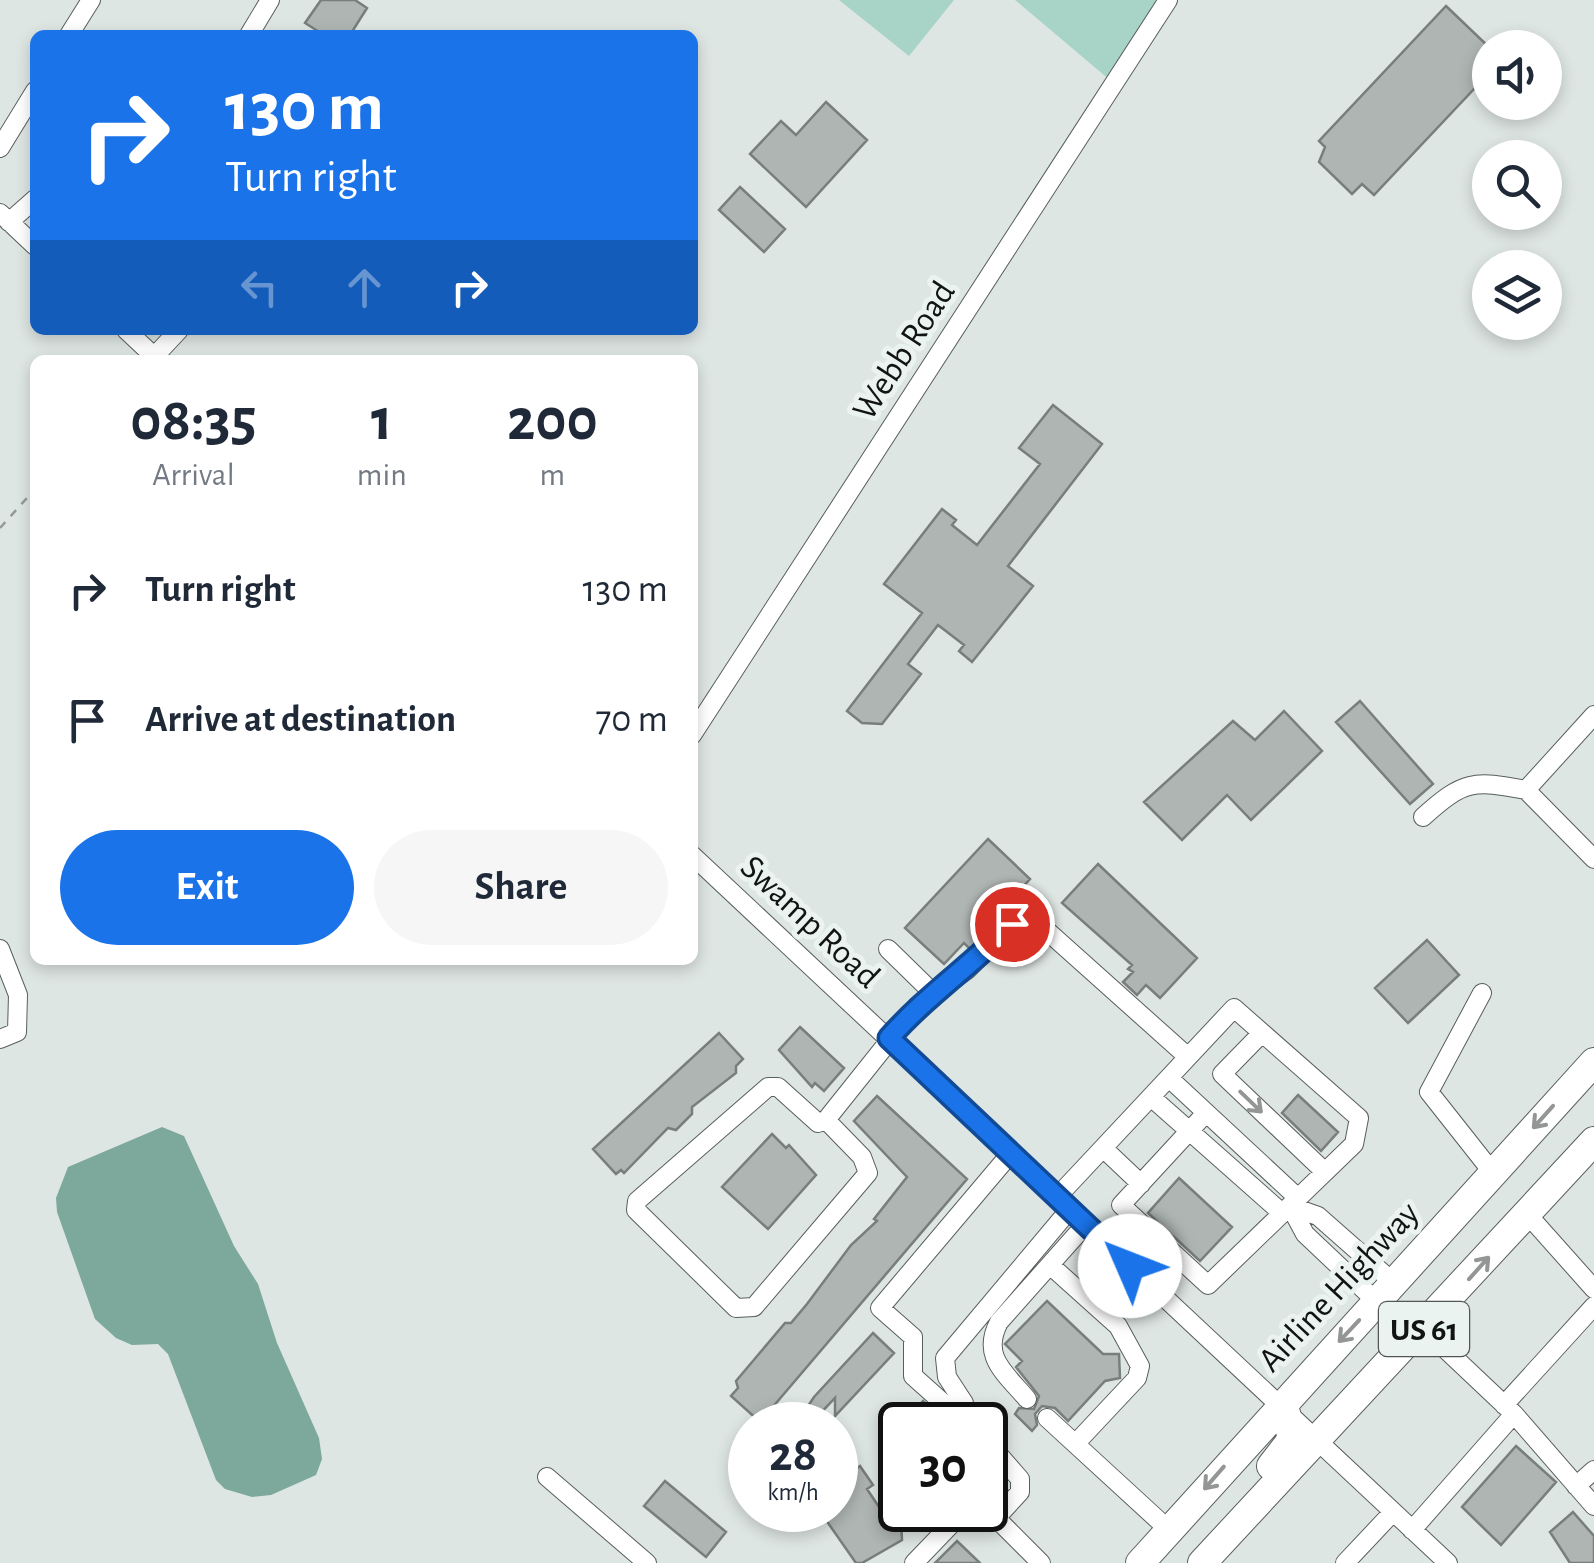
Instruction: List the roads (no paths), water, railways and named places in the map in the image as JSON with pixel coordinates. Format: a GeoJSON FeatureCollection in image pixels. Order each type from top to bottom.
{"type":"FeatureCollection","features":[{"type":"Feature","properties":{"kind":"highway","name":"Airline Highway"},"geometry":{"type":"LineString","coordinates":[[1140,1563],[1594,1062]]}},
{"type":"Feature","properties":{"kind":"highway","name":"US 61"},"geometry":{"type":"LineString","coordinates":[[1202,1563],[1233,1518],[1424,1329],[1594,1142]]}},
{"type":"Feature","properties":{"kind":"highway"},"geometry":{"type":"LineString","coordinates":[[1233,1518],[1288,1446],[1293,1432],[1282,1410]]}},
{"type":"Feature","properties":{"kind":"highway"},"geometry":{"type":"LineString","coordinates":[[1233,1518],[1264,1466],[1262,1446],[1251,1437]]}},
{"type":"Feature","properties":{"kind":"street"},"geometry":{"type":"LineString","coordinates":[[72,30],[91,0]]}},
{"type":"Feature","properties":{"kind":"street"},"geometry":{"type":"LineString","coordinates":[[252,30],[270,0]]}},
{"type":"Feature","properties":{"kind":"street","name":"Webb Road"},"geometry":{"type":"LineString","coordinates":[[698,726],[1168,0]]}},
{"type":"Feature","properties":{"kind":"street"},"geometry":{"type":"LineString","coordinates":[[0,148],[30,99]]}},
{"type":"Feature","properties":{"kind":"street"},"geometry":{"type":"LineString","coordinates":[[30,202],[5,218],[30,241]]}},
{"type":"Feature","properties":{"kind":"street"},"geometry":{"type":"LineString","coordinates":[[131,335],[151,355]]}},
{"type":"Feature","properties":{"kind":"street"},"geometry":{"type":"LineString","coordinates":[[158,355],[174,335]]}},
{"type":"Feature","properties":{"kind":"street"},"geometry":{"type":"LineString","coordinates":[[1526,790],[1594,715]]}},
{"type":"Feature","properties":{"kind":"street"},"geometry":{"type":"LineString","coordinates":[[1424,817],[1453,790],[1478,781],[1526,790],[1594,859]]}},
{"type":"Feature","properties":{"kind":"street","name":"Swamp Road"},"geometry":{"type":"LineString","coordinates":[[698,861],[1448,1563]]}},
{"type":"Feature","properties":{"kind":"street"},"geometry":{"type":"LineString","coordinates":[[1036,921],[1188,1057]]}},
{"type":"Feature","properties":{"kind":"street"},"geometry":{"type":"LineString","coordinates":[[826,1120],[862,1157],[868,1172],[861,1186],[754,1307],[736,1308],[636,1210],[637,1201],[768,1087],[778,1088],[818,1123],[826,1120],[889,1038],[932,992],[967,970],[1012,924]]}},
{"type":"Feature","properties":{"kind":"street"},"geometry":{"type":"LineString","coordinates":[[0,949],[18,995],[17,1032],[0,1038]]}},
{"type":"Feature","properties":{"kind":"street"},"geometry":{"type":"LineString","coordinates":[[888,949],[932,992]]}},
{"type":"Feature","properties":{"kind":"street"},"geometry":{"type":"LineString","coordinates":[[1482,993],[1429,1092],[1493,1173]]}},
{"type":"Feature","properties":{"kind":"street"},"geometry":{"type":"LineString","coordinates":[[963,1402],[947,1378],[945,1358],[1103,1148],[1234,1008],[1358,1118],[1354,1144],[1208,1285],[1121,1205],[1205,1114]]}},
{"type":"Feature","properties":{"kind":"street"},"geometry":{"type":"LineString","coordinates":[[1262,1032],[1222,1074],[1325,1172]]}},
{"type":"Feature","properties":{"kind":"street"},"geometry":{"type":"LineString","coordinates":[[866,1068],[904,1052]]}},
{"type":"Feature","properties":{"kind":"street"},"geometry":{"type":"LineString","coordinates":[[1169,1078],[1290,1206]]}},
{"type":"Feature","properties":{"kind":"street"},"geometry":{"type":"LineString","coordinates":[[1151,1097],[1290,1206],[1318,1216],[1385,1292]]}},
{"type":"Feature","properties":{"kind":"street"},"geometry":{"type":"LineString","coordinates":[[1103,1148],[1140,1184]]}},
{"type":"Feature","properties":{"kind":"street"},"geometry":{"type":"LineString","coordinates":[[939,1402],[912,1376],[913,1336],[880,1308],[1011,1153]]}},
{"type":"Feature","properties":{"kind":"street"},"geometry":{"type":"LineString","coordinates":[[1528,1215],[1594,1289]]}},
{"type":"Feature","properties":{"kind":"street"},"geometry":{"type":"LineString","coordinates":[[1027,1398],[991,1357],[990,1340],[999,1322],[1086,1224]]}},
{"type":"Feature","properties":{"kind":"street"},"geometry":{"type":"LineString","coordinates":[[1050,1265],[1118,1326],[1140,1366],[1137,1378],[1076,1443]]}},
{"type":"Feature","properties":{"kind":"street"},"geometry":{"type":"LineString","coordinates":[[1412,1530],[1594,1306]]}},
{"type":"Feature","properties":{"kind":"street"},"geometry":{"type":"LineString","coordinates":[[1424,1329],[1509,1410],[1594,1506]]}},
{"type":"Feature","properties":{"kind":"street"},"geometry":{"type":"LineString","coordinates":[[1047,1418],[1169,1530]]}},
{"type":"Feature","properties":{"kind":"street"},"geometry":{"type":"LineString","coordinates":[[1008,1466],[1020,1479],[1020,1492],[1008,1500]]}},
{"type":"Feature","properties":{"kind":"street"},"geometry":{"type":"LineString","coordinates":[[1576,1486],[1594,1470]]}},
{"type":"Feature","properties":{"kind":"street"},"geometry":{"type":"LineString","coordinates":[[547,1476],[646,1563]]}},
{"type":"Feature","properties":{"kind":"street"},"geometry":{"type":"LineString","coordinates":[[1353,1560],[1393,1512]]}},
{"type":"Feature","properties":{"kind":"street"},"geometry":{"type":"LineString","coordinates":[[1008,1529],[1041,1563]]}},
{"type":"Feature","properties":{"kind":"street"},"geometry":{"type":"LineString","coordinates":[[914,1563],[944,1532]]}}]}
